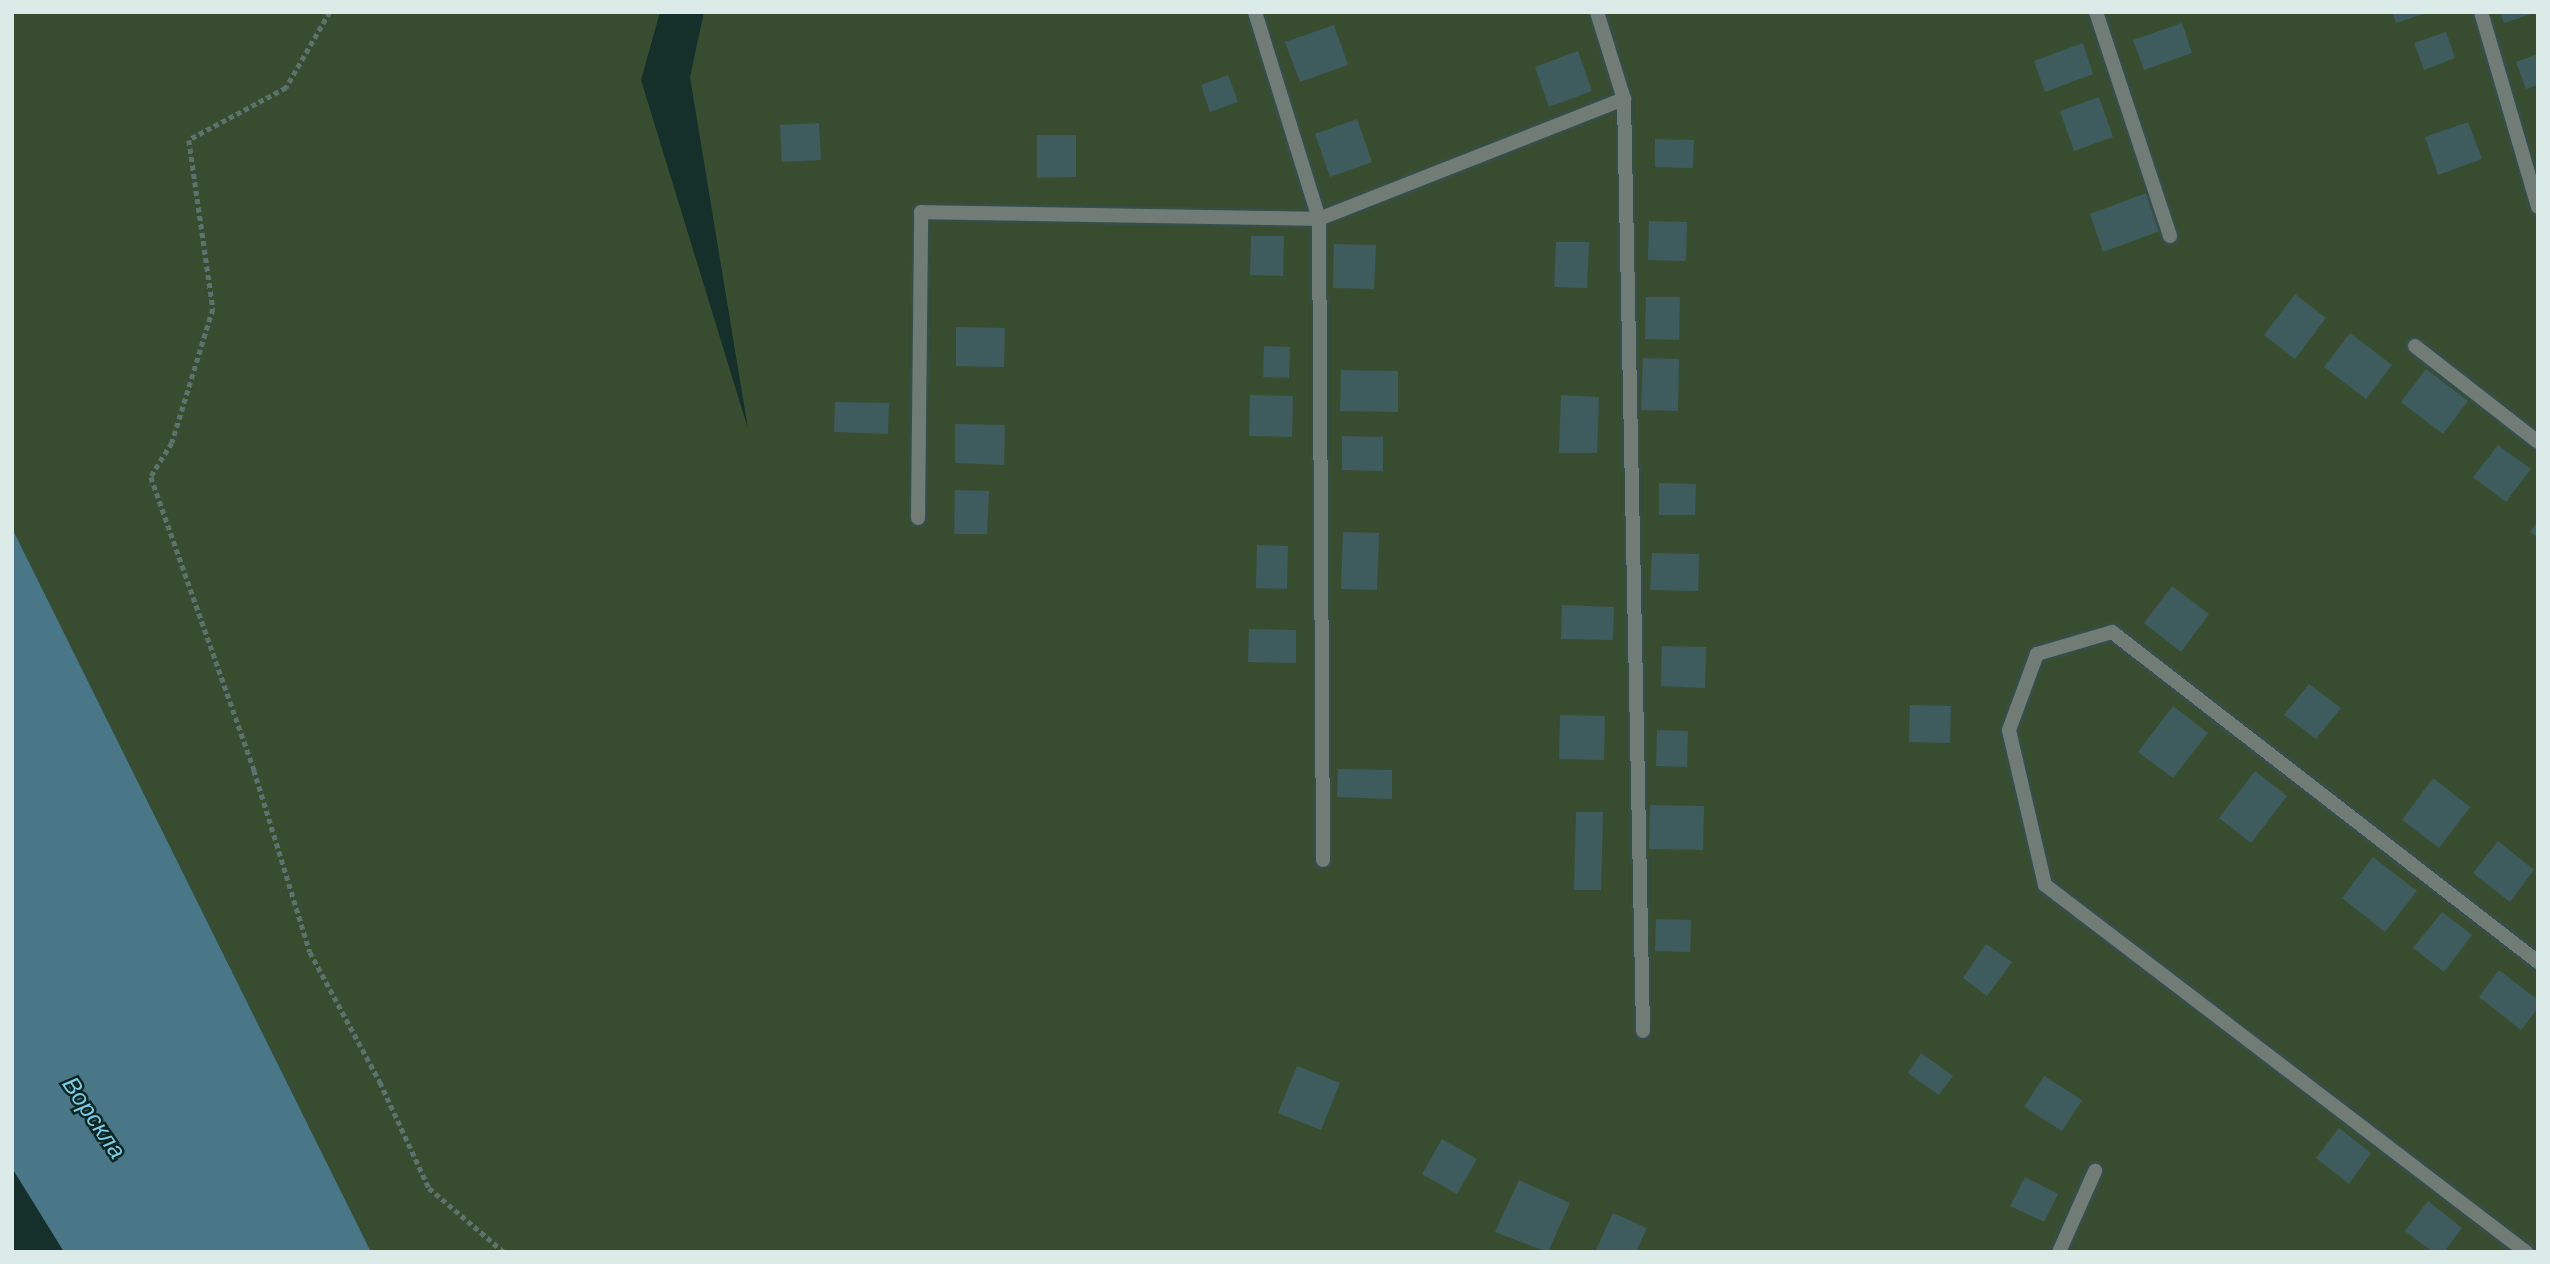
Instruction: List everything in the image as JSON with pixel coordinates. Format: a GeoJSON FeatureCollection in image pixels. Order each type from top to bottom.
{"type":"FeatureCollection","features":[{"type":"Feature","properties":{"kind":"lane"},"geometry":{"type":"LineString","coordinates":[[1255,12],[1320,219],[1324,860]]}},
{"type":"Feature","properties":{"kind":"lane"},"geometry":{"type":"LineString","coordinates":[[1597,12],[1624,99],[1643,1031]]}},
{"type":"Feature","properties":{"kind":"lane"},"geometry":{"type":"LineString","coordinates":[[2096,12],[2170,236]]}},
{"type":"Feature","properties":{"kind":"lane"},"geometry":{"type":"LineString","coordinates":[[2481,12],[2538,207]]}},
{"type":"Feature","properties":{"kind":"lane"},"geometry":{"type":"LineString","coordinates":[[918,518],[921,212],[1320,219],[1624,99]]}},
{"type":"Feature","properties":{"kind":"lane"},"geometry":{"type":"LineString","coordinates":[[2415,346],[2538,442]]}},
{"type":"Feature","properties":{"kind":"lane"},"geometry":{"type":"LineString","coordinates":[[2526,1252],[2045,885],[2009,730],[2037,654],[2112,632],[2538,962]]}},
{"type":"Feature","properties":{"kind":"lane"},"geometry":{"type":"LineString","coordinates":[[2059,1252],[2095,1171]]}},
{"type":"Feature","properties":{"kind":"path"},"geometry":{"type":"LineString","coordinates":[[330,12],[286,88],[189,140],[213,309],[172,443],[151,477],[254,770],[310,953],[380,1082],[429,1188],[504,1252]]}},
{"type":"Feature","properties":{"kind":"green space"},"geometry":{"type":"Polygon","coordinates":[[[12,12],[660,12],[641,80],[748,429],[690,77],[704,12],[2538,12],[2538,1252],[371,1252],[12,528],[12,12]]]}},
{"type":"Feature","properties":{"kind":"water","name":"Ворскла"},"geometry":{"type":"Polygon","coordinates":[[[12,528],[371,1252],[64,1252],[12,1168],[12,528]]]}},
{"type":"Feature","properties":{"kind":"building"},"geometry":{"type":"Polygon","coordinates":[[[2392,12],[2426,12],[2426,13],[2396,23],[2392,12]]]}},
{"type":"Feature","properties":{"kind":"building"},"geometry":{"type":"Polygon","coordinates":[[[2500,12],[2534,12],[2534,13],[2504,23],[2500,12]]]}},
{"type":"Feature","properties":{"kind":"building"},"geometry":{"type":"Polygon","coordinates":[[[2182,23],[2192,53],[2144,70],[2133,40],[2182,23]]]}},
{"type":"Feature","properties":{"kind":"building"},"geometry":{"type":"Polygon","coordinates":[[[1334,25],[1348,65],[1300,82],[1285,42],[1334,25]]]}},
{"type":"Feature","properties":{"kind":"building"},"geometry":{"type":"Polygon","coordinates":[[[2446,32],[2455,58],[2424,70],[2414,43],[2446,32]]]}},
{"type":"Feature","properties":{"kind":"building"},"geometry":{"type":"Polygon","coordinates":[[[2083,43],[2093,74],[2045,92],[2034,61],[2083,43]]]}},
{"type":"Feature","properties":{"kind":"building"},"geometry":{"type":"Polygon","coordinates":[[[1578,51],[1592,91],[1549,107],[1535,67],[1578,51]]]}},
{"type":"Feature","properties":{"kind":"building"},"geometry":{"type":"Polygon","coordinates":[[[2538,54],[2538,85],[2526,89],[2516,62],[2538,54]]]}},
{"type":"Feature","properties":{"kind":"building"},"geometry":{"type":"Polygon","coordinates":[[[1228,75],[1238,102],[1210,112],[1201,85],[1228,75]]]}},
{"type":"Feature","properties":{"kind":"building"},"geometry":{"type":"Polygon","coordinates":[[[2099,97],[2113,137],[2074,151],[2060,111],[2099,97]]]}},
{"type":"Feature","properties":{"kind":"building"},"geometry":{"type":"Polygon","coordinates":[[[1357,119],[1372,162],[1330,177],[1315,134],[1357,119]]]}},
{"type":"Feature","properties":{"kind":"building"},"geometry":{"type":"Polygon","coordinates":[[[2468,122],[2482,159],[2438,175],[2425,137],[2468,122]]]}},
{"type":"Feature","properties":{"kind":"building"},"geometry":{"type":"Polygon","coordinates":[[[819,123],[821,160],[782,162],[780,125],[819,123]]]}},
{"type":"Feature","properties":{"kind":"building"},"geometry":{"type":"Polygon","coordinates":[[[1037,135],[1076,135],[1076,177],[1037,178],[1037,135]]]}},
{"type":"Feature","properties":{"kind":"building"},"geometry":{"type":"Polygon","coordinates":[[[1655,139],[1694,140],[1693,168],[1655,167],[1655,139]]]}},
{"type":"Feature","properties":{"kind":"building"},"geometry":{"type":"Polygon","coordinates":[[[2146,193],[2160,231],[2103,252],[2090,214],[2146,193]]]}},
{"type":"Feature","properties":{"kind":"building"},"geometry":{"type":"Polygon","coordinates":[[[1649,221],[1687,222],[1686,261],[1648,260],[1649,221]]]}},
{"type":"Feature","properties":{"kind":"building"},"geometry":{"type":"Polygon","coordinates":[[[1251,236],[1284,236],[1283,276],[1250,275],[1251,236]]]}},
{"type":"Feature","properties":{"kind":"building"},"geometry":{"type":"Polygon","coordinates":[[[1556,242],[1589,242],[1587,288],[1554,287],[1556,242]]]}},
{"type":"Feature","properties":{"kind":"building"},"geometry":{"type":"Polygon","coordinates":[[[1334,244],[1376,245],[1374,289],[1333,288],[1334,244]]]}},
{"type":"Feature","properties":{"kind":"building"},"geometry":{"type":"Polygon","coordinates":[[[2295,294],[2326,318],[2295,359],[2264,335],[2295,294]]]}},
{"type":"Feature","properties":{"kind":"building"},"geometry":{"type":"Polygon","coordinates":[[[1646,297],[1680,297],[1679,340],[1645,339],[1646,297]]]}},
{"type":"Feature","properties":{"kind":"building"},"geometry":{"type":"Polygon","coordinates":[[[956,327],[1005,328],[1004,367],[956,366],[956,327]]]}},
{"type":"Feature","properties":{"kind":"building"},"geometry":{"type":"Polygon","coordinates":[[[2350,333],[2392,365],[2366,399],[2324,367],[2350,333]]]}},
{"type":"Feature","properties":{"kind":"building"},"geometry":{"type":"Polygon","coordinates":[[[1264,346],[1290,347],[1289,378],[1263,377],[1264,346]]]}},
{"type":"Feature","properties":{"kind":"building"},"geometry":{"type":"Polygon","coordinates":[[[1643,358],[1679,359],[1678,411],[1641,410],[1643,358]]]}},
{"type":"Feature","properties":{"kind":"building"},"geometry":{"type":"Polygon","coordinates":[[[2426,369],[2468,401],[2443,434],[2401,402],[2426,369]]]}},
{"type":"Feature","properties":{"kind":"building"},"geometry":{"type":"Polygon","coordinates":[[[1341,370],[1398,371],[1398,412],[1340,411],[1341,370]]]}},
{"type":"Feature","properties":{"kind":"building"},"geometry":{"type":"Polygon","coordinates":[[[1250,395],[1293,396],[1292,437],[1249,436],[1250,395]]]}},
{"type":"Feature","properties":{"kind":"building"},"geometry":{"type":"Polygon","coordinates":[[[1561,395],[1599,397],[1597,453],[1559,453],[1561,395]]]}},
{"type":"Feature","properties":{"kind":"building"},"geometry":{"type":"Polygon","coordinates":[[[835,402],[889,403],[888,434],[834,432],[835,402]]]}},
{"type":"Feature","properties":{"kind":"building"},"geometry":{"type":"Polygon","coordinates":[[[955,424],[1005,425],[1004,465],[955,463],[955,424]]]}},
{"type":"Feature","properties":{"kind":"building"},"geometry":{"type":"Polygon","coordinates":[[[1342,436],[1383,437],[1383,471],[1342,470],[1342,436]]]}},
{"type":"Feature","properties":{"kind":"building"},"geometry":{"type":"Polygon","coordinates":[[[2498,445],[2531,469],[2506,502],[2473,477],[2498,445]]]}},
{"type":"Feature","properties":{"kind":"building"},"geometry":{"type":"Polygon","coordinates":[[[1659,483],[1696,484],[1695,515],[1659,515],[1659,483]]]}},
{"type":"Feature","properties":{"kind":"building"},"geometry":{"type":"Polygon","coordinates":[[[955,490],[989,491],[987,534],[954,534],[955,490]]]}},
{"type":"Feature","properties":{"kind":"building"},"geometry":{"type":"Polygon","coordinates":[[[2538,521],[2538,538],[2530,532],[2538,521]]]}},
{"type":"Feature","properties":{"kind":"building"},"geometry":{"type":"Polygon","coordinates":[[[1343,532],[1379,533],[1377,590],[1341,589],[1343,532]]]}},
{"type":"Feature","properties":{"kind":"building"},"geometry":{"type":"Polygon","coordinates":[[[1257,545],[1288,546],[1287,589],[1256,588],[1257,545]]]}},
{"type":"Feature","properties":{"kind":"building"},"geometry":{"type":"Polygon","coordinates":[[[1652,553],[1699,554],[1698,591],[1650,590],[1652,553]]]}},
{"type":"Feature","properties":{"kind":"building"},"geometry":{"type":"Polygon","coordinates":[[[2172,586],[2209,614],[2181,652],[2144,623],[2172,586]]]}},
{"type":"Feature","properties":{"kind":"building"},"geometry":{"type":"Polygon","coordinates":[[[1562,605],[1614,607],[1613,640],[1561,639],[1562,605]]]}},
{"type":"Feature","properties":{"kind":"building"},"geometry":{"type":"Polygon","coordinates":[[[1249,629],[1296,630],[1296,663],[1248,662],[1249,629]]]}},
{"type":"Feature","properties":{"kind":"building"},"geometry":{"type":"Polygon","coordinates":[[[1662,646],[1706,647],[1705,688],[1661,686],[1662,646]]]}},
{"type":"Feature","properties":{"kind":"building"},"geometry":{"type":"Polygon","coordinates":[[[2309,684],[2341,708],[2316,739],[2284,715],[2309,684]]]}},
{"type":"Feature","properties":{"kind":"building"},"geometry":{"type":"Polygon","coordinates":[[[1910,705],[1951,706],[1950,743],[1909,742],[1910,705]]]}},
{"type":"Feature","properties":{"kind":"building"},"geometry":{"type":"Polygon","coordinates":[[[2173,706],[2208,733],[2173,778],[2138,752],[2173,706]]]}},
{"type":"Feature","properties":{"kind":"building"},"geometry":{"type":"Polygon","coordinates":[[[1560,715],[1605,716],[1604,760],[1559,759],[1560,715]]]}},
{"type":"Feature","properties":{"kind":"building"},"geometry":{"type":"Polygon","coordinates":[[[1657,730],[1688,731],[1687,767],[1656,766],[1657,730]]]}},
{"type":"Feature","properties":{"kind":"building"},"geometry":{"type":"Polygon","coordinates":[[[1338,769],[1392,770],[1392,799],[1337,797],[1338,769]]]}},
{"type":"Feature","properties":{"kind":"building"},"geometry":{"type":"Polygon","coordinates":[[[2255,771],[2287,796],[2251,843],[2219,818],[2255,771]]]}},
{"type":"Feature","properties":{"kind":"building"},"geometry":{"type":"Polygon","coordinates":[[[2433,778],[2470,807],[2439,848],[2402,820],[2433,778]]]}},
{"type":"Feature","properties":{"kind":"building"},"geometry":{"type":"Polygon","coordinates":[[[1650,805],[1704,806],[1703,850],[1649,849],[1650,805]]]}},
{"type":"Feature","properties":{"kind":"building"},"geometry":{"type":"Polygon","coordinates":[[[1576,812],[1603,812],[1601,890],[1574,890],[1576,812]]]}},
{"type":"Feature","properties":{"kind":"building"},"geometry":{"type":"Polygon","coordinates":[[[2498,841],[2534,870],[2510,902],[2473,873],[2498,841]]]}},
{"type":"Feature","properties":{"kind":"building"},"geometry":{"type":"Polygon","coordinates":[[[2373,857],[2417,891],[2385,932],[2342,898],[2373,857]]]}},
{"type":"Feature","properties":{"kind":"building"},"geometry":{"type":"Polygon","coordinates":[[[2442,912],[2472,935],[2444,972],[2413,948],[2442,912]]]}},
{"type":"Feature","properties":{"kind":"building"},"geometry":{"type":"Polygon","coordinates":[[[1656,919],[1691,920],[1690,952],[1655,951],[1656,919]]]}},
{"type":"Feature","properties":{"kind":"building"},"geometry":{"type":"Polygon","coordinates":[[[1986,944],[2012,962],[1987,996],[1963,978],[1986,944]]]}},
{"type":"Feature","properties":{"kind":"building"},"geometry":{"type":"Polygon","coordinates":[[[2499,970],[2538,1000],[2538,1008],[2521,1030],[2479,997],[2499,970]]]}},
{"type":"Feature","properties":{"kind":"building"},"geometry":{"type":"Polygon","coordinates":[[[1921,1053],[1953,1076],[1939,1095],[1908,1073],[1921,1053]]]}},
{"type":"Feature","properties":{"kind":"building"},"geometry":{"type":"Polygon","coordinates":[[[1297,1066],[1340,1083],[1321,1130],[1278,1113],[1297,1066]]]}},
{"type":"Feature","properties":{"kind":"building"},"geometry":{"type":"Polygon","coordinates":[[[2044,1076],[2082,1100],[2062,1131],[2024,1107],[2044,1076]]]}},
{"type":"Feature","properties":{"kind":"building"},"geometry":{"type":"Polygon","coordinates":[[[2339,1128],[2371,1153],[2349,1184],[2316,1158],[2339,1128]]]}},
{"type":"Feature","properties":{"kind":"building"},"geometry":{"type":"Polygon","coordinates":[[[1442,1139],[1477,1159],[1457,1194],[1422,1174],[1442,1139]]]}},
{"type":"Feature","properties":{"kind":"building"},"geometry":{"type":"Polygon","coordinates":[[[2025,1177],[2058,1194],[2044,1222],[2010,1206],[2025,1177]]]}},
{"type":"Feature","properties":{"kind":"building"},"geometry":{"type":"Polygon","coordinates":[[[1519,1180],[1570,1203],[1548,1252],[1495,1232],[1519,1180]]]}},
{"type":"Feature","properties":{"kind":"building"},"geometry":{"type":"Polygon","coordinates":[[[2428,1201],[2462,1228],[2444,1252],[2433,1252],[2405,1231],[2428,1201]]]}},
{"type":"Feature","properties":{"kind":"building"},"geometry":{"type":"Polygon","coordinates":[[[1613,1213],[1647,1228],[1636,1252],[1595,1252],[1613,1213]]]}}]}
